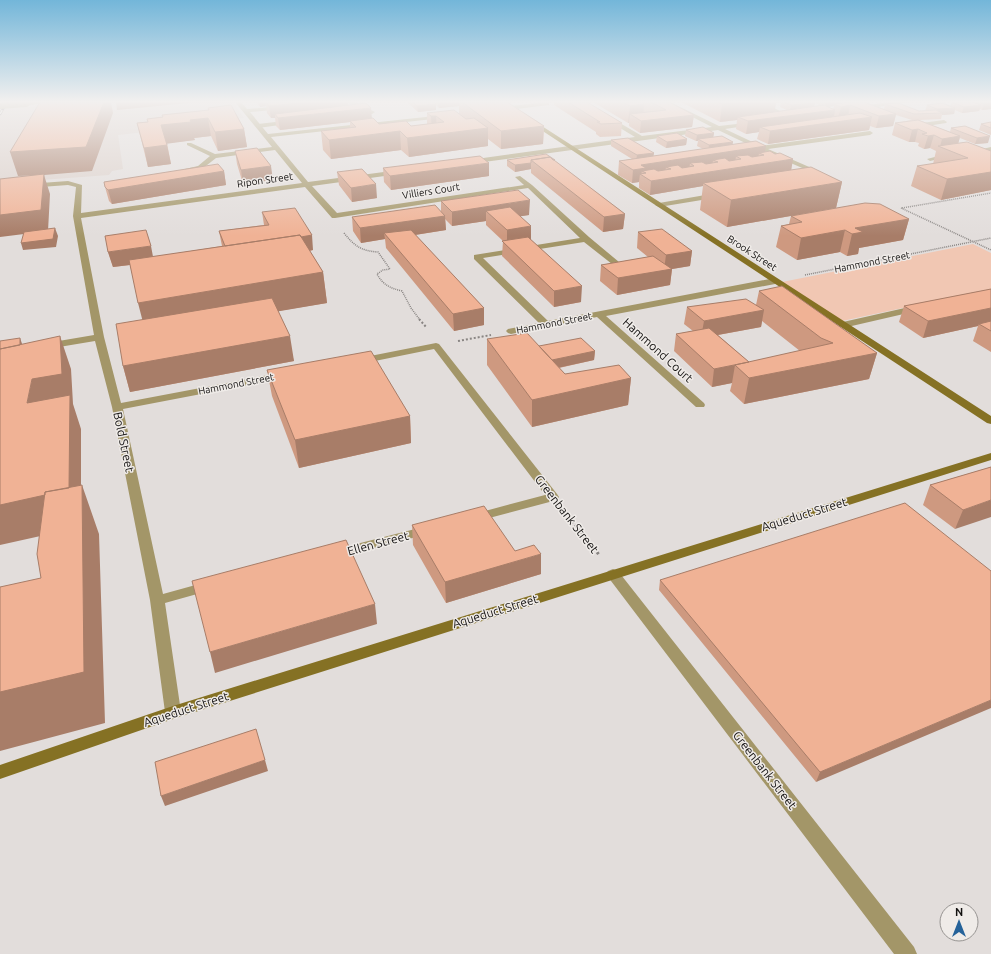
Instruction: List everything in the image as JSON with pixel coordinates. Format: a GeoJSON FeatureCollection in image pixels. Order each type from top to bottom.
{"type":"FeatureCollection","features":[{"type":"Feature","properties":{"kind":"street"},"geometry":{"type":"LineString","coordinates":[[194,147],[214,156],[277,148],[335,216]]}},
{"type":"Feature","properties":{"kind":"street"},"geometry":{"type":"LineString","coordinates":[[462,163],[582,147]]}},
{"type":"Feature","properties":{"kind":"street"},"geometry":{"type":"LineString","coordinates":[[757,147],[823,175],[808,178]]}},
{"type":"Feature","properties":{"kind":"street"},"geometry":{"type":"LineString","coordinates":[[745,151],[771,147]]}},
{"type":"Feature","properties":{"kind":"street","name":"Brook Street"},"geometry":{"type":"LineString","coordinates":[[571,148],[991,421]]}},
{"type":"Feature","properties":{"kind":"street"},"geometry":{"type":"LineString","coordinates":[[930,159],[991,148]]}},
{"type":"Feature","properties":{"kind":"street"},"geometry":{"type":"LineString","coordinates":[[964,152],[984,157]]}},
{"type":"Feature","properties":{"kind":"street"},"geometry":{"type":"LineString","coordinates":[[177,171],[200,168],[214,156]]}},
{"type":"Feature","properties":{"kind":"street","name":"Ripon Street"},"geometry":{"type":"LineString","coordinates":[[77,216],[408,171]]}},
{"type":"Feature","properties":{"kind":"street"},"geometry":{"type":"LineString","coordinates":[[518,177],[530,186],[586,239],[615,262]]}},
{"type":"Feature","properties":{"kind":"street","name":"Bold Street"},"geometry":{"type":"LineString","coordinates":[[0,188],[68,182],[80,186],[77,216],[99,337],[117,407],[157,600],[174,712]]}},
{"type":"Feature","properties":{"kind":"street","name":"Villiers Court"},"geometry":{"type":"LineString","coordinates":[[335,216],[530,186]]}},
{"type":"Feature","properties":{"kind":"street"},"geometry":{"type":"LineString","coordinates":[[659,205],[724,194]]}},
{"type":"Feature","properties":{"kind":"street"},"geometry":{"type":"LineString","coordinates":[[546,325],[477,257],[586,239]]}},
{"type":"Feature","properties":{"kind":"street","name":"Hammond Street"},"geometry":{"type":"LineString","coordinates":[[511,331],[776,281]]}},
{"type":"Feature","properties":{"kind":"street"},"geometry":{"type":"LineString","coordinates":[[843,325],[929,305]]}},
{"type":"Feature","properties":{"kind":"street","name":"Hammond Court"},"geometry":{"type":"LineString","coordinates":[[599,314],[700,404]]}},
{"type":"Feature","properties":{"kind":"street"},"geometry":{"type":"LineString","coordinates":[[38,348],[99,337]]}},
{"type":"Feature","properties":{"kind":"street"},"geometry":{"type":"LineString","coordinates":[[350,362],[436,346]]}},
{"type":"Feature","properties":{"kind":"street","name":"Greenbank Street"},"geometry":{"type":"LineString","coordinates":[[436,346],[553,497]]}},
{"type":"Feature","properties":{"kind":"street","name":"Hammond Street"},"geometry":{"type":"LineString","coordinates":[[117,407],[296,373]]}},
{"type":"Feature","properties":{"kind":"street","name":"Aqueduct Street"},"geometry":{"type":"LineString","coordinates":[[0,772],[174,712],[991,456]]}},
{"type":"Feature","properties":{"kind":"street"},"geometry":{"type":"LineString","coordinates":[[462,521],[553,497]]}},
{"type":"Feature","properties":{"kind":"street","name":"Ellen Street"},"geometry":{"type":"LineString","coordinates":[[325,556],[439,527]]}},
{"type":"Feature","properties":{"kind":"street","name":"Greenbank Street"},"geometry":{"type":"LineString","coordinates":[[613,574],[907,954]]}},
{"type":"Feature","properties":{"kind":"street"},"geometry":{"type":"LineString","coordinates":[[157,600],[225,582]]}},
{"type":"Feature","properties":{"kind":"path"},"geometry":{"type":"LineString","coordinates":[[991,193],[901,208],[991,250]]}},
{"type":"Feature","properties":{"kind":"path"},"geometry":{"type":"LineString","coordinates":[[335,216],[343,232],[354,248],[365,252],[378,252],[390,268],[376,274],[381,283],[388,288],[402,292],[411,308],[431,334],[436,346]]}},
{"type":"Feature","properties":{"kind":"path","name":"Hammond Street"},"geometry":{"type":"LineString","coordinates":[[776,281],[991,238]]}},
{"type":"Feature","properties":{"kind":"path","name":"Hammond Street"},"geometry":{"type":"LineString","coordinates":[[436,346],[511,331]]}},
{"type":"Feature","properties":{"kind":"path","name":"Greenbank Street"},"geometry":{"type":"LineString","coordinates":[[553,497],[613,574]]}},
{"type":"Feature","properties":{"kind":"shaded area"},"geometry":{"type":"Polygon","coordinates":[[[0,147],[120,147],[123,169],[112,171],[109,175],[0,183],[0,147]]]}},
{"type":"Feature","properties":{"kind":"shaded area"},"geometry":{"type":"Polygon","coordinates":[[[973,244],[991,253],[991,289],[842,321],[782,282],[973,244]]]}},
{"type":"Feature","properties":{"kind":"building"},"geometry":{"type":"Polygon","coordinates":[[[13,147],[86,147],[86,147],[10,152],[13,147]]]}},
{"type":"Feature","properties":{"kind":"building"},"geometry":{"type":"Polygon","coordinates":[[[622,147],[643,147],[654,153],[637,155],[622,147]]]}},
{"type":"Feature","properties":{"kind":"building"},"geometry":{"type":"Polygon","coordinates":[[[718,147],[763,147],[641,165],[646,168],[633,170],[619,161],[718,147]]]}},
{"type":"Feature","properties":{"kind":"building"},"geometry":{"type":"Polygon","coordinates":[[[939,147],[979,147],[991,151],[991,172],[947,179],[917,166],[968,158],[939,147]]]}},
{"type":"Feature","properties":{"kind":"building"},"geometry":{"type":"Polygon","coordinates":[[[257,148],[271,166],[241,170],[235,151],[257,148]]]}},
{"type":"Feature","properties":{"kind":"building"},"geometry":{"type":"Polygon","coordinates":[[[770,151],[775,154],[780,153],[793,159],[651,181],[640,174],[646,173],[642,171],[671,169],[666,167],[678,165],[682,168],[694,166],[690,163],[702,162],[706,164],[718,162],[713,160],[725,158],[729,161],[741,159],[736,156],[748,155],[752,157],[764,155],[759,153],[770,151]]]}},
{"type":"Feature","properties":{"kind":"building"},"geometry":{"type":"Polygon","coordinates":[[[546,154],[555,160],[550,157],[531,160],[531,163],[515,165],[507,160],[546,154]]]}},
{"type":"Feature","properties":{"kind":"building"},"geometry":{"type":"Polygon","coordinates":[[[480,156],[489,163],[390,176],[383,168],[480,156]]]}},
{"type":"Feature","properties":{"kind":"building"},"geometry":{"type":"Polygon","coordinates":[[[550,157],[625,214],[604,217],[531,160],[550,157]]]}},
{"type":"Feature","properties":{"kind":"building"},"geometry":{"type":"Polygon","coordinates":[[[218,164],[224,171],[108,190],[105,187],[104,182],[218,164]]]}},
{"type":"Feature","properties":{"kind":"building"},"geometry":{"type":"Polygon","coordinates":[[[811,167],[842,182],[731,200],[703,183],[811,167]]]}},
{"type":"Feature","properties":{"kind":"building"},"geometry":{"type":"Polygon","coordinates":[[[362,169],[376,184],[351,188],[337,172],[362,169]]]}},
{"type":"Feature","properties":{"kind":"building"},"geometry":{"type":"Polygon","coordinates":[[[44,174],[41,210],[0,215],[0,179],[44,174]]]}},
{"type":"Feature","properties":{"kind":"building"},"geometry":{"type":"Polygon","coordinates":[[[518,190],[530,200],[452,212],[441,201],[518,190]]]}},
{"type":"Feature","properties":{"kind":"building"},"geometry":{"type":"Polygon","coordinates":[[[865,203],[880,204],[909,219],[855,228],[863,232],[852,234],[845,230],[801,238],[781,226],[802,222],[791,216],[865,203]]]}},
{"type":"Feature","properties":{"kind":"building"},"geometry":{"type":"Polygon","coordinates":[[[435,205],[445,216],[360,228],[352,217],[435,205]]]}},
{"type":"Feature","properties":{"kind":"building"},"geometry":{"type":"Polygon","coordinates":[[[510,207],[531,226],[507,230],[486,211],[510,207]]]}},
{"type":"Feature","properties":{"kind":"building"},"geometry":{"type":"Polygon","coordinates":[[[295,208],[312,235],[301,237],[300,235],[225,246],[219,231],[269,225],[262,212],[295,208]]]}},
{"type":"Feature","properties":{"kind":"building"},"geometry":{"type":"Polygon","coordinates":[[[55,228],[53,239],[21,243],[24,232],[55,228]]]}},
{"type":"Feature","properties":{"kind":"building"},"geometry":{"type":"Polygon","coordinates":[[[662,229],[692,251],[666,255],[638,232],[662,229]]]}},
{"type":"Feature","properties":{"kind":"building"},"geometry":{"type":"Polygon","coordinates":[[[146,230],[151,246],[108,252],[105,236],[146,230]]]}},
{"type":"Feature","properties":{"kind":"building"},"geometry":{"type":"Polygon","coordinates":[[[411,230],[484,308],[453,314],[384,233],[411,230]]]}},
{"type":"Feature","properties":{"kind":"building"},"geometry":{"type":"Polygon","coordinates":[[[300,235],[323,272],[138,303],[129,260],[300,235]]]}},
{"type":"Feature","properties":{"kind":"building"},"geometry":{"type":"Polygon","coordinates":[[[528,237],[582,286],[554,291],[502,241],[528,237]]]}},
{"type":"Feature","properties":{"kind":"building"},"geometry":{"type":"Polygon","coordinates":[[[653,256],[672,269],[618,278],[601,265],[653,256]]]}},
{"type":"Feature","properties":{"kind":"building"},"geometry":{"type":"Polygon","coordinates":[[[782,286],[877,353],[749,378],[735,365],[833,343],[821,338],[759,291],[782,286]]]}},
{"type":"Feature","properties":{"kind":"building"},"geometry":{"type":"Polygon","coordinates":[[[991,289],[991,308],[928,321],[904,306],[991,289]]]}},
{"type":"Feature","properties":{"kind":"building"},"geometry":{"type":"Polygon","coordinates":[[[272,298],[290,336],[123,366],[116,324],[272,298]]]}},
{"type":"Feature","properties":{"kind":"building"},"geometry":{"type":"Polygon","coordinates":[[[746,299],[764,310],[704,321],[687,307],[746,299]]]}},
{"type":"Feature","properties":{"kind":"building"},"geometry":{"type":"Polygon","coordinates":[[[991,321],[991,331],[979,324],[991,321]]]}},
{"type":"Feature","properties":{"kind":"building"},"geometry":{"type":"Polygon","coordinates":[[[709,328],[749,362],[714,369],[676,334],[709,328]]]}},
{"type":"Feature","properties":{"kind":"building"},"geometry":{"type":"Polygon","coordinates":[[[527,333],[565,374],[619,365],[631,378],[532,400],[487,339],[527,333]]]}},
{"type":"Feature","properties":{"kind":"building"},"geometry":{"type":"Polygon","coordinates":[[[60,336],[62,374],[32,379],[27,403],[70,395],[69,488],[45,492],[45,495],[0,505],[0,349],[60,336]]]}},
{"type":"Feature","properties":{"kind":"building"},"geometry":{"type":"Polygon","coordinates":[[[20,338],[20,345],[0,349],[0,341],[20,338]]]}},
{"type":"Feature","properties":{"kind":"building"},"geometry":{"type":"Polygon","coordinates":[[[581,338],[595,351],[552,360],[539,346],[581,338]]]}},
{"type":"Feature","properties":{"kind":"building"},"geometry":{"type":"Polygon","coordinates":[[[371,351],[410,416],[295,440],[267,370],[371,351]]]}},
{"type":"Feature","properties":{"kind":"building"},"geometry":{"type":"Polygon","coordinates":[[[991,467],[991,500],[963,510],[930,485],[991,467]]]}},
{"type":"Feature","properties":{"kind":"building"},"geometry":{"type":"Polygon","coordinates":[[[82,485],[84,672],[0,692],[0,587],[41,578],[37,554],[45,492],[82,485]]]}},
{"type":"Feature","properties":{"kind":"building"},"geometry":{"type":"Polygon","coordinates":[[[905,503],[991,571],[991,700],[820,772],[660,580],[905,503]]]}},
{"type":"Feature","properties":{"kind":"building"},"geometry":{"type":"Polygon","coordinates":[[[484,506],[515,551],[534,545],[541,554],[445,582],[412,525],[484,506]]]}},
{"type":"Feature","properties":{"kind":"building"},"geometry":{"type":"Polygon","coordinates":[[[346,540],[375,604],[210,652],[192,581],[346,540]]]}},
{"type":"Feature","properties":{"kind":"building"},"geometry":{"type":"Polygon","coordinates":[[[256,729],[265,760],[161,796],[155,762],[256,729]]]}}]}
